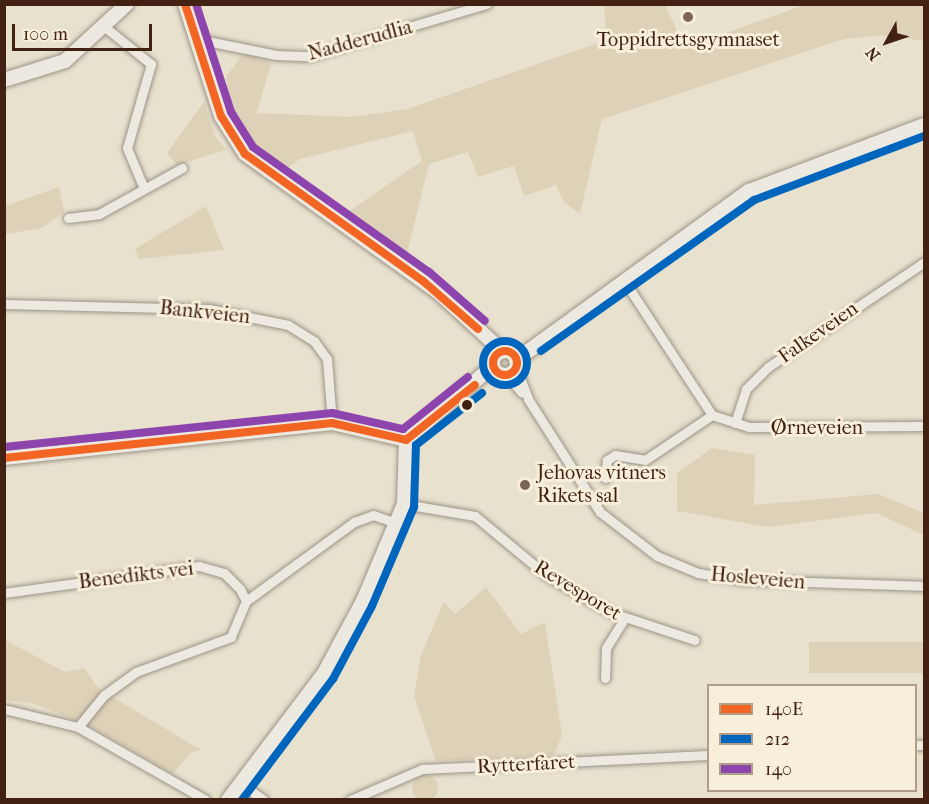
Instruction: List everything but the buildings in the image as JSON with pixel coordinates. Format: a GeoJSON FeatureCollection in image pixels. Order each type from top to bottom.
{"type":"FeatureCollection","features":[{"type":"Feature","properties":{"kind":"street"},"geometry":{"type":"LineString","coordinates":[[4,80],[66,61],[106,28],[127,4]]}},
{"type":"Feature","properties":{"kind":"street","name":"Hosleveien"},"geometry":{"type":"LineString","coordinates":[[185,4],[220,116],[245,154],[423,281],[478,329],[504,363],[600,512],[637,545],[677,566],[744,580],[924,586]]}},
{"type":"Feature","properties":{"kind":"street","name":"Nadderudlia"},"geometry":{"type":"LineString","coordinates":[[197,39],[276,55],[309,56],[487,4]]}},
{"type":"Feature","properties":{"kind":"street"},"geometry":{"type":"LineString","coordinates":[[106,28],[151,64],[127,148],[143,186]]}},
{"type":"Feature","properties":{"kind":"street"},"geometry":{"type":"LineString","coordinates":[[405,444],[504,363],[748,191],[924,125]]}},
{"type":"Feature","properties":{"kind":"street"},"geometry":{"type":"LineString","coordinates":[[68,218],[99,214],[143,186],[182,168]]}},
{"type":"Feature","properties":{"kind":"street","name":"Falkeveien"},"geometry":{"type":"LineString","coordinates":[[735,423],[746,389],[768,367],[924,262]]}},
{"type":"Feature","properties":{"kind":"street"},"geometry":{"type":"LineString","coordinates":[[605,478],[607,460],[615,455],[645,460],[712,415],[623,279]]}},
{"type":"Feature","properties":{"kind":"street","name":"Bankveien"},"geometry":{"type":"LineString","coordinates":[[4,304],[209,309],[288,325],[314,341],[327,359],[332,423]]}},
{"type":"Feature","properties":{"kind":"street","name":"Ørneveien"},"geometry":{"type":"LineString","coordinates":[[712,415],[735,423],[924,426]]}},
{"type":"Feature","properties":{"kind":"street"},"geometry":{"type":"LineString","coordinates":[[4,458],[332,423],[374,432],[405,444]]}},
{"type":"Feature","properties":{"kind":"street"},"geometry":{"type":"LineString","coordinates":[[228,800],[324,673],[404,504],[408,481],[405,444]]}},
{"type":"Feature","properties":{"kind":"street","name":"Revesporet"},"geometry":{"type":"LineString","coordinates":[[404,504],[488,522],[546,575],[624,619],[694,640]]}},
{"type":"Feature","properties":{"kind":"street"},"geometry":{"type":"LineString","coordinates":[[78,727],[104,695],[136,672],[223,643],[237,628],[246,601],[354,522],[373,515],[396,523]]}},
{"type":"Feature","properties":{"kind":"street","name":"Benedikts vei"},"geometry":{"type":"LineString","coordinates":[[4,593],[199,566],[224,573],[246,601]]}},
{"type":"Feature","properties":{"kind":"street"},"geometry":{"type":"LineString","coordinates":[[605,678],[606,648],[624,619]]}},
{"type":"Feature","properties":{"kind":"street"},"geometry":{"type":"LineString","coordinates":[[4,709],[78,727],[206,800]]}},
{"type":"Feature","properties":{"kind":"street","name":"Rytterfaret"},"geometry":{"type":"LineString","coordinates":[[350,800],[422,769],[707,755]]}},
{"type":"Feature","properties":{"kind":"street"},"geometry":{"type":"LineString","coordinates":[[241,784],[264,800]]}},
{"type":"Feature","properties":{"kind":"shaded area"},"geometry":{"type":"Polygon","coordinates":[[[604,5],[665,5],[681,39],[712,38],[804,5],[924,5],[924,41],[882,35],[844,39],[602,119],[580,214],[564,202],[556,185],[524,196],[514,166],[478,177],[468,152],[429,164],[407,253],[345,214],[422,161],[413,131],[300,159],[279,174],[249,145],[231,107],[226,77],[244,52],[271,63],[257,113],[352,117],[407,109],[607,40],[604,5]]]}},
{"type":"Feature","properties":{"kind":"shaded area"},"geometry":{"type":"Polygon","coordinates":[[[204,102],[215,136],[226,150],[177,165],[167,153],[204,102]]]}},
{"type":"Feature","properties":{"kind":"shaded area"},"geometry":{"type":"Polygon","coordinates":[[[59,187],[64,212],[42,228],[5,234],[5,206],[59,187]]]}},
{"type":"Feature","properties":{"kind":"shaded area"},"geometry":{"type":"Polygon","coordinates":[[[206,206],[224,250],[139,259],[135,249],[206,206]]]}},
{"type":"Feature","properties":{"kind":"shaded area"},"geometry":{"type":"Polygon","coordinates":[[[712,448],[755,455],[754,505],[878,494],[924,513],[924,535],[876,513],[769,527],[677,511],[677,473],[712,448]]]}},
{"type":"Feature","properties":{"kind":"shaded area"},"geometry":{"type":"Polygon","coordinates":[[[486,587],[521,634],[545,622],[562,735],[554,755],[436,761],[414,696],[421,655],[444,602],[455,614],[486,587]]]}},
{"type":"Feature","properties":{"kind":"shaded area"},"geometry":{"type":"Polygon","coordinates":[[[5,640],[65,672],[84,668],[99,689],[201,750],[190,753],[173,774],[91,727],[35,704],[5,700],[5,640]]]}},
{"type":"Feature","properties":{"kind":"shaded area"},"geometry":{"type":"Polygon","coordinates":[[[809,642],[924,642],[924,673],[809,673],[809,642]]]}},
{"type":"Feature","properties":{"kind":"shaded area"},"geometry":{"type":"Polygon","coordinates":[[[425,775],[434,779],[438,788],[434,797],[425,801],[416,797],[412,788],[416,779],[425,775]]]}},
{"type":"Feature","properties":{"kind":"transit line","name":"140E"},"geometry":{"type":"LineString","coordinates":[[185,4],[221,116],[245,154],[423,281],[478,329]]}},
{"type":"Feature","properties":{"kind":"transit line","name":"140"},"geometry":{"type":"LineString","coordinates":[[196,4],[231,112],[253,147],[429,272],[485,321]]}},
{"type":"Feature","properties":{"kind":"transit line","name":"212"},"geometry":{"type":"LineString","coordinates":[[541,351],[754,200],[924,136]]}},
{"type":"Feature","properties":{"kind":"transit line","name":"212"},"geometry":{"type":"LineString","coordinates":[[505,341],[521,347],[527,363],[521,379],[505,385],[489,379],[483,363],[489,347],[505,341]]}},
{"type":"Feature","properties":{"kind":"transit line","name":"140E"},"geometry":{"type":"LineString","coordinates":[[505,351],[513,355],[517,363],[513,371],[505,375],[497,371],[493,363],[497,355],[505,351]]}},
{"type":"Feature","properties":{"kind":"transit line","name":"140"},"geometry":{"type":"LineString","coordinates":[[4,447],[332,413],[403,429],[468,377]]}},
{"type":"Feature","properties":{"kind":"transit line","name":"140E"},"geometry":{"type":"LineString","coordinates":[[4,458],[332,423],[406,440],[475,385]]}},
{"type":"Feature","properties":{"kind":"transit line","name":"212"},"geometry":{"type":"LineString","coordinates":[[242,800],[333,679],[372,606],[414,507],[416,445],[482,393]]}},
{"type":"Feature","properties":{"kind":"place","name":"Toppidrettsgymnaset"},"geometry":{"type":"Point","coordinates":[688,17]}},
{"type":"Feature","properties":{"kind":"place","name":"Jehovas vitners Rikets sal"},"geometry":{"type":"Point","coordinates":[525,485]}}]}
